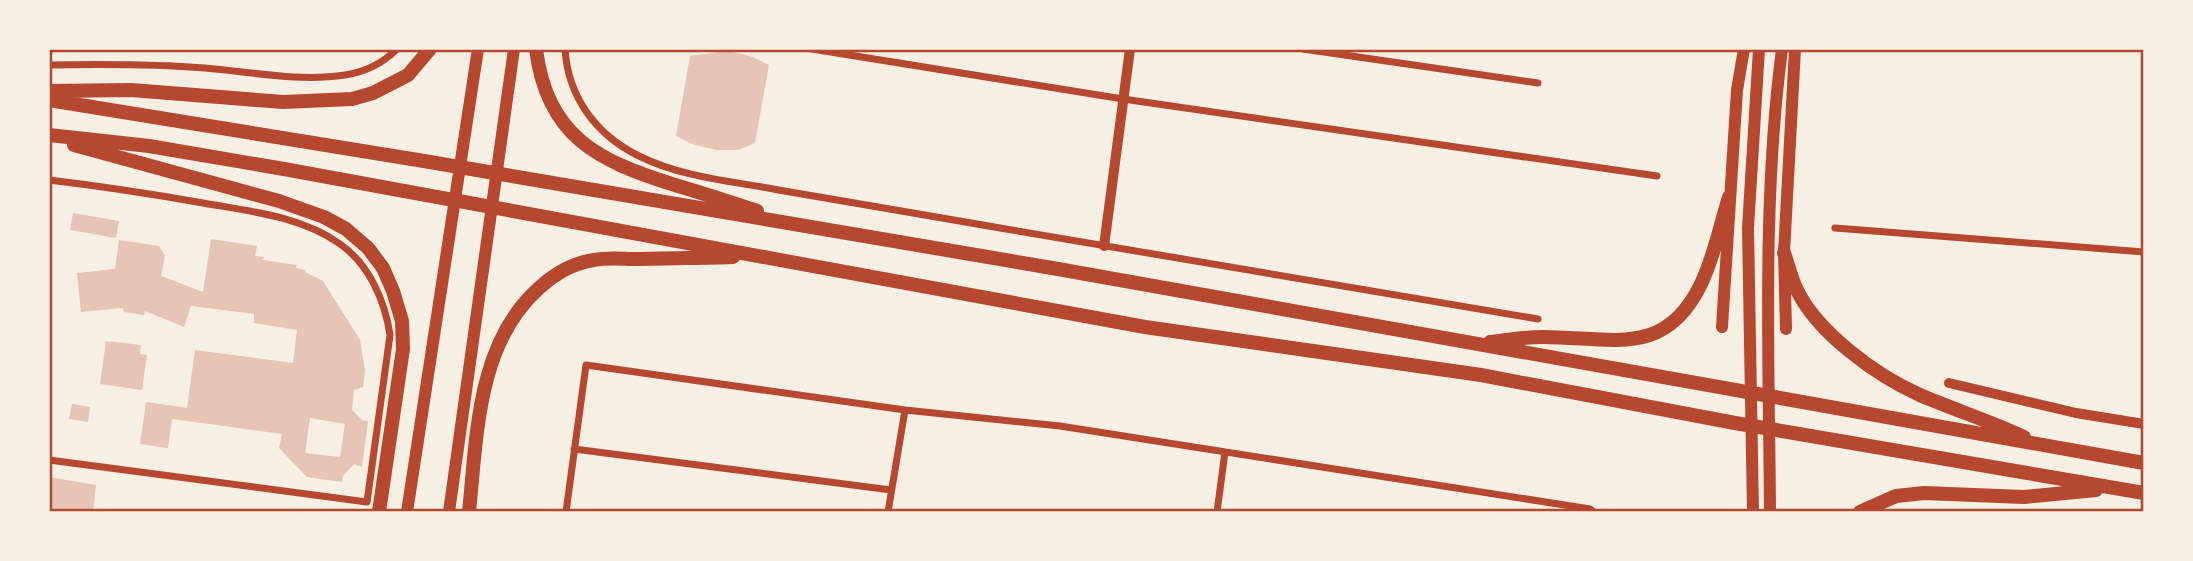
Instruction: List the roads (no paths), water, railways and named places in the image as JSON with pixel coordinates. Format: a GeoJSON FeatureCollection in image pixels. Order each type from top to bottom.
{"type":"FeatureCollection","features":[{"type":"Feature","properties":{"kind":"highway"},"geometry":{"type":"LineString","coordinates":[[49,91],[131,90],[283,102],[352,99],[373,93],[408,75],[430,49]]}},
{"type":"Feature","properties":{"kind":"highway"},"geometry":{"type":"LineString","coordinates":[[536,49],[541,77],[561,120],[591,151],[637,173],[805,226]]}},
{"type":"Feature","properties":{"kind":"highway"},"geometry":{"type":"LineString","coordinates":[[49,100],[1058,269],[2144,463]]}},
{"type":"Feature","properties":{"kind":"highway"},"geometry":{"type":"LineString","coordinates":[[49,136],[149,146],[244,162],[1145,327],[1481,375],[1735,424],[2144,493]]}},
{"type":"Feature","properties":{"kind":"highway"},"geometry":{"type":"LineString","coordinates":[[49,136],[279,201],[324,217],[346,229],[369,248],[383,268],[393,291],[402,330],[403,349],[379,512]]}},
{"type":"Feature","properties":{"kind":"highway"},"geometry":{"type":"LineString","coordinates":[[1473,344],[1540,337],[1637,341],[1665,329],[1682,315],[1701,284],[1729,197]]}},
{"type":"Feature","properties":{"kind":"highway"},"geometry":{"type":"LineString","coordinates":[[1784,253],[1795,288],[1805,304],[1824,327],[1846,347],[1917,393],[2045,446]]}},
{"type":"Feature","properties":{"kind":"highway"},"geometry":{"type":"LineString","coordinates":[[469,512],[486,385],[494,354],[512,317],[547,281],[568,268],[595,260],[763,257]]}},
{"type":"Feature","properties":{"kind":"highway"},"geometry":{"type":"LineString","coordinates":[[1860,512],[1896,496],[1924,493],[2024,497],[2115,488]]}},
{"type":"Feature","properties":{"kind":"main road"},"geometry":{"type":"LineString","coordinates":[[407,512],[478,49]]}},
{"type":"Feature","properties":{"kind":"main road"},"geometry":{"type":"LineString","coordinates":[[449,512],[514,49]]}},
{"type":"Feature","properties":{"kind":"main road"},"geometry":{"type":"LineString","coordinates":[[1722,327],[1737,90],[1744,49]]}},
{"type":"Feature","properties":{"kind":"main road"},"geometry":{"type":"LineString","coordinates":[[1753,512],[1748,228],[1759,49]]}},
{"type":"Feature","properties":{"kind":"main road"},"geometry":{"type":"LineString","coordinates":[[1770,512],[1769,195],[1782,49]]}},
{"type":"Feature","properties":{"kind":"main road"},"geometry":{"type":"LineString","coordinates":[[1786,329],[1784,253],[1795,49]]}},
{"type":"Feature","properties":{"kind":"street"},"geometry":{"type":"LineString","coordinates":[[49,65],[125,64],[304,77],[347,75],[378,65],[397,49]]}},
{"type":"Feature","properties":{"kind":"street"},"geometry":{"type":"LineString","coordinates":[[565,49],[568,75],[587,114],[612,141],[666,168],[717,179],[1538,319]]}},
{"type":"Feature","properties":{"kind":"street"},"geometry":{"type":"LineString","coordinates":[[812,49],[1123,99],[1657,176]]}},
{"type":"Feature","properties":{"kind":"street"},"geometry":{"type":"LineString","coordinates":[[1104,246],[1130,49]]}},
{"type":"Feature","properties":{"kind":"street"},"geometry":{"type":"LineString","coordinates":[[1303,49],[1538,83]]}},
{"type":"Feature","properties":{"kind":"street"},"geometry":{"type":"LineString","coordinates":[[49,180],[257,213],[319,232],[341,244],[362,263],[386,313],[390,335],[367,502],[49,460]]}},
{"type":"Feature","properties":{"kind":"street"},"geometry":{"type":"LineString","coordinates":[[1835,228],[2144,253]]}},
{"type":"Feature","properties":{"kind":"street"},"geometry":{"type":"LineString","coordinates":[[566,512],[586,365],[905,410],[1060,426],[1590,509],[1594,512]]}},
{"type":"Feature","properties":{"kind":"street"},"geometry":{"type":"LineString","coordinates":[[1949,383],[2076,413],[2144,424]]}},
{"type":"Feature","properties":{"kind":"street"},"geometry":{"type":"LineString","coordinates":[[888,512],[905,410]]}},
{"type":"Feature","properties":{"kind":"street"},"geometry":{"type":"LineString","coordinates":[[574,449],[891,490]]}},
{"type":"Feature","properties":{"kind":"street"},"geometry":{"type":"LineString","coordinates":[[1217,512],[1225,452]]}}]}
